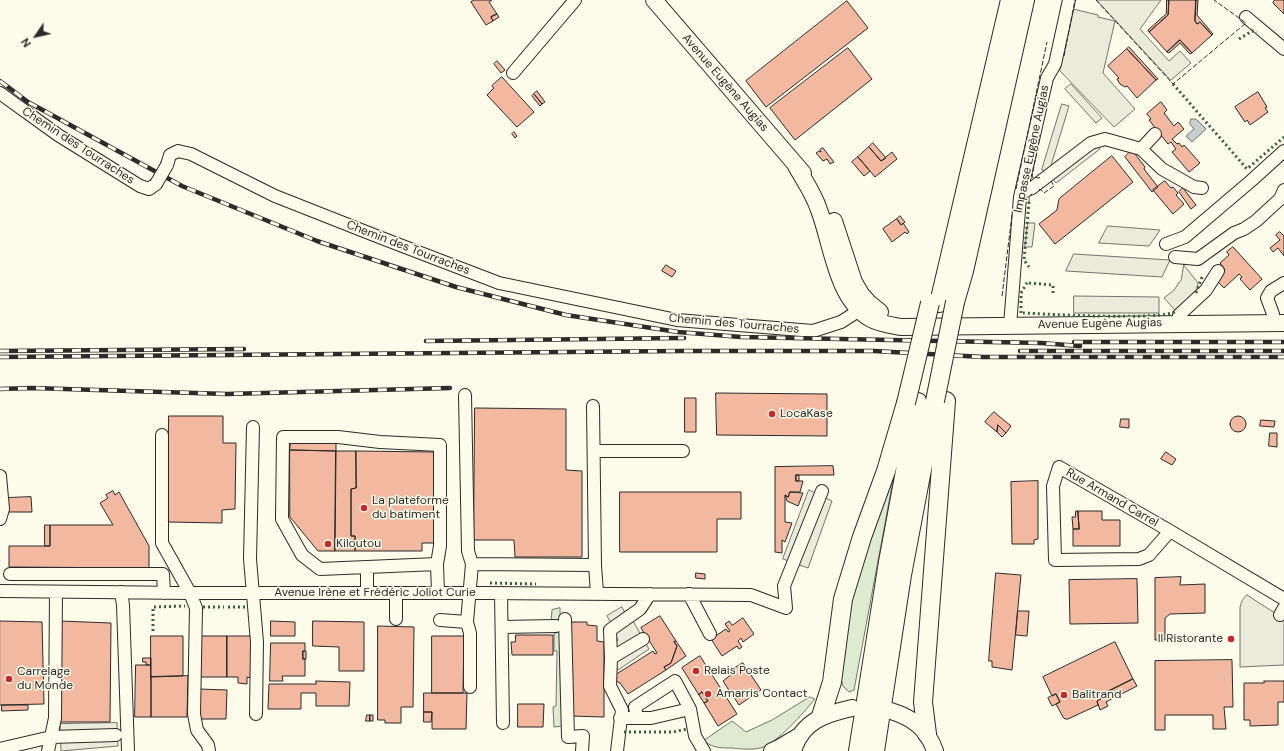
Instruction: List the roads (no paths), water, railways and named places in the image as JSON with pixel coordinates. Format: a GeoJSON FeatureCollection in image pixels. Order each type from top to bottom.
{"type":"FeatureCollection","features":[{"type":"Feature","properties":{"kind":"highway"},"geometry":{"type":"LineString","coordinates":[[858,751],[888,562],[948,303],[961,210],[1010,0]]}},
{"type":"Feature","properties":{"kind":"highway"},"geometry":{"type":"LineString","coordinates":[[875,751],[902,575],[926,402],[948,303],[964,271],[1025,0]]}},
{"type":"Feature","properties":{"kind":"highway"},"geometry":{"type":"LineString","coordinates":[[821,716],[832,682],[843,599],[852,569],[886,471],[926,402]]}},
{"type":"Feature","properties":{"kind":"highway"},"geometry":{"type":"LineString","coordinates":[[926,402],[923,702],[935,745]]}},
{"type":"Feature","properties":{"kind":"main road","name":"Avenue Eugène Augias"},"geometry":{"type":"LineString","coordinates":[[654,0],[796,166],[819,209],[841,280],[847,293],[865,307],[871,319],[887,325],[901,327],[1279,323]]}},
{"type":"Feature","properties":{"kind":"main road"},"geometry":{"type":"LineString","coordinates":[[772,751],[799,736],[809,725],[821,716],[852,708]]}},
{"type":"Feature","properties":{"kind":"main road"},"geometry":{"type":"LineString","coordinates":[[891,711],[904,715],[912,720],[935,745]]}},
{"type":"Feature","properties":{"kind":"main road"},"geometry":{"type":"LineString","coordinates":[[793,751],[799,736]]}},
{"type":"Feature","properties":{"kind":"street"},"geometry":{"type":"LineString","coordinates":[[513,73],[575,0]]}},
{"type":"Feature","properties":{"kind":"street","name":"Impasse Eugène Augias"},"geometry":{"type":"LineString","coordinates":[[1010,326],[1021,193],[1047,78],[1055,64],[1069,0]]}},
{"type":"Feature","properties":{"kind":"street"},"geometry":{"type":"LineString","coordinates":[[1246,17],[1284,49]]}},
{"type":"Feature","properties":{"kind":"street","name":"Chemin des Tourraches"},"geometry":{"type":"LineString","coordinates":[[0,93],[58,135],[140,186],[149,189],[156,184],[167,165],[170,155],[178,151],[191,154],[275,196],[499,282],[669,319],[813,331],[840,322],[865,307]]}},
{"type":"Feature","properties":{"kind":"street"},"geometry":{"type":"LineString","coordinates":[[1141,149],[1155,134]]}},
{"type":"Feature","properties":{"kind":"street"},"geometry":{"type":"LineString","coordinates":[[1021,193],[1032,188],[1091,144],[1105,139],[1141,149],[1162,169],[1194,187],[1202,188]]}},
{"type":"Feature","properties":{"kind":"street"},"geometry":{"type":"LineString","coordinates":[[1166,244],[1189,233],[1284,151]]}},
{"type":"Feature","properties":{"kind":"street"},"geometry":{"type":"LineString","coordinates":[[1175,257],[1198,259],[1234,233],[1244,229],[1256,221],[1280,199],[1284,190]]}},
{"type":"Feature","properties":{"kind":"street"},"geometry":{"type":"LineString","coordinates":[[1179,323],[1180,315],[1206,290],[1218,271]]}},
{"type":"Feature","properties":{"kind":"street"},"geometry":{"type":"LineString","coordinates":[[1279,323],[1273,314],[1267,298],[1271,291],[1284,283]]}},
{"type":"Feature","properties":{"kind":"street"},"geometry":{"type":"LineString","coordinates":[[465,394],[468,551],[472,564],[467,622],[470,633],[470,687]]}},
{"type":"Feature","properties":{"kind":"street"},"geometry":{"type":"LineString","coordinates":[[593,406],[596,594]]}},
{"type":"Feature","properties":{"kind":"street"},"geometry":{"type":"LineString","coordinates":[[253,427],[250,559],[257,642],[256,714]]}},
{"type":"Feature","properties":{"kind":"street"},"geometry":{"type":"LineString","coordinates":[[162,435],[162,543],[190,593],[196,608],[194,714],[197,730],[208,745],[209,751]]}},
{"type":"Feature","properties":{"kind":"street"},"geometry":{"type":"LineString","coordinates":[[437,564],[320,569],[302,555],[282,519],[283,437],[338,437],[380,442],[440,445],[440,546],[437,564],[438,593]]}},
{"type":"Feature","properties":{"kind":"street"},"geometry":{"type":"LineString","coordinates":[[594,451],[683,451]]}},
{"type":"Feature","properties":{"kind":"street","name":"Rue Armand Carrel"},"geometry":{"type":"LineString","coordinates":[[1059,467],[1138,512],[1170,531],[1149,555],[1139,559],[1055,560],[1053,486],[1059,467]]}},
{"type":"Feature","properties":{"kind":"street"},"geometry":{"type":"LineString","coordinates":[[0,476],[4,509],[0,519]]}},
{"type":"Feature","properties":{"kind":"street","name":"Avenue Irène et Frédéric Joliot Curie"},"geometry":{"type":"LineString","coordinates":[[0,591],[750,595],[786,608],[784,586],[822,491]]}},
{"type":"Feature","properties":{"kind":"street"},"geometry":{"type":"LineString","coordinates":[[1170,531],[1284,599]]}},
{"type":"Feature","properties":{"kind":"street"},"geometry":{"type":"LineString","coordinates":[[472,564],[595,565]]}},
{"type":"Feature","properties":{"kind":"street"},"geometry":{"type":"LineString","coordinates":[[367,567],[367,592]]}},
{"type":"Feature","properties":{"kind":"street"},"geometry":{"type":"LineString","coordinates":[[10,574],[163,574],[164,593]]}},
{"type":"Feature","properties":{"kind":"street"},"geometry":{"type":"LineString","coordinates":[[48,751],[55,718],[56,592]]}},
{"type":"Feature","properties":{"kind":"street"},"geometry":{"type":"LineString","coordinates":[[121,592],[123,605],[128,751]]}},
{"type":"Feature","properties":{"kind":"street"},"geometry":{"type":"LineString","coordinates":[[396,592],[396,619]]}},
{"type":"Feature","properties":{"kind":"street"},"geometry":{"type":"LineString","coordinates":[[501,593],[503,723]]}},
{"type":"Feature","properties":{"kind":"street"},"geometry":{"type":"LineString","coordinates":[[616,751],[622,710],[610,686],[610,630],[640,609],[650,594]]}},
{"type":"Feature","properties":{"kind":"street"},"geometry":{"type":"LineString","coordinates":[[689,594],[710,634]]}},
{"type":"Feature","properties":{"kind":"street"},"geometry":{"type":"LineString","coordinates":[[440,620],[467,622]]}},
{"type":"Feature","properties":{"kind":"street"},"geometry":{"type":"LineString","coordinates":[[502,627],[561,623],[568,736],[583,736],[582,751]]}},
{"type":"Feature","properties":{"kind":"street"},"geometry":{"type":"LineString","coordinates":[[611,658],[643,639]]}},
{"type":"Feature","properties":{"kind":"street"},"geometry":{"type":"LineString","coordinates":[[637,718],[635,706],[675,681],[690,709],[696,736],[704,751]]}},
{"type":"Feature","properties":{"kind":"street"},"geometry":{"type":"LineString","coordinates":[[620,718],[651,718],[690,709]]}},
{"type":"Feature","properties":{"kind":"street"},"geometry":{"type":"LineString","coordinates":[[0,749],[51,737],[116,734]]}},
{"type":"Feature","properties":{"kind":"railway"},"geometry":{"type":"LineString","coordinates":[[0,81],[28,102],[182,186],[317,241],[456,287],[566,315],[678,332],[741,337],[1041,343],[1080,346]]}},
{"type":"Feature","properties":{"kind":"railway"},"geometry":{"type":"LineString","coordinates":[[426,341],[684,338]]}},
{"type":"Feature","properties":{"kind":"railway"},"geometry":{"type":"LineString","coordinates":[[1074,342],[1284,342]]}},
{"type":"Feature","properties":{"kind":"railway"},"geometry":{"type":"LineString","coordinates":[[0,351],[244,349]]}},
{"type":"Feature","properties":{"kind":"railway"},"geometry":{"type":"LineString","coordinates":[[0,357],[680,351],[874,351],[983,357],[1284,357]]}},
{"type":"Feature","properties":{"kind":"railway"},"geometry":{"type":"LineString","coordinates":[[1020,351],[1284,351]]}},
{"type":"Feature","properties":{"kind":"railway"},"geometry":{"type":"LineString","coordinates":[[0,389],[32,388],[227,394],[450,388]]}},
{"type":"Feature","properties":{"kind":"place","name":"LocaKase"},"geometry":{"type":"Point","coordinates":[772,414]}},
{"type":"Feature","properties":{"kind":"place","name":"La plateforme du batiment"},"geometry":{"type":"Point","coordinates":[364,508]}},
{"type":"Feature","properties":{"kind":"place","name":"Kiloutou"},"geometry":{"type":"Point","coordinates":[328,544]}},
{"type":"Feature","properties":{"kind":"place","name":"Il Ristorante"},"geometry":{"type":"Point","coordinates":[1231,639]}},
{"type":"Feature","properties":{"kind":"place","name":"Relais Poste"},"geometry":{"type":"Point","coordinates":[696,671]}},
{"type":"Feature","properties":{"kind":"place","name":"Carrelage du Monde"},"geometry":{"type":"Point","coordinates":[9,679]}},
{"type":"Feature","properties":{"kind":"place","name":"Amarris Contact"},"geometry":{"type":"Point","coordinates":[708,694]}},
{"type":"Feature","properties":{"kind":"place","name":"Balitrand"},"geometry":{"type":"Point","coordinates":[1064,695]}}]}
